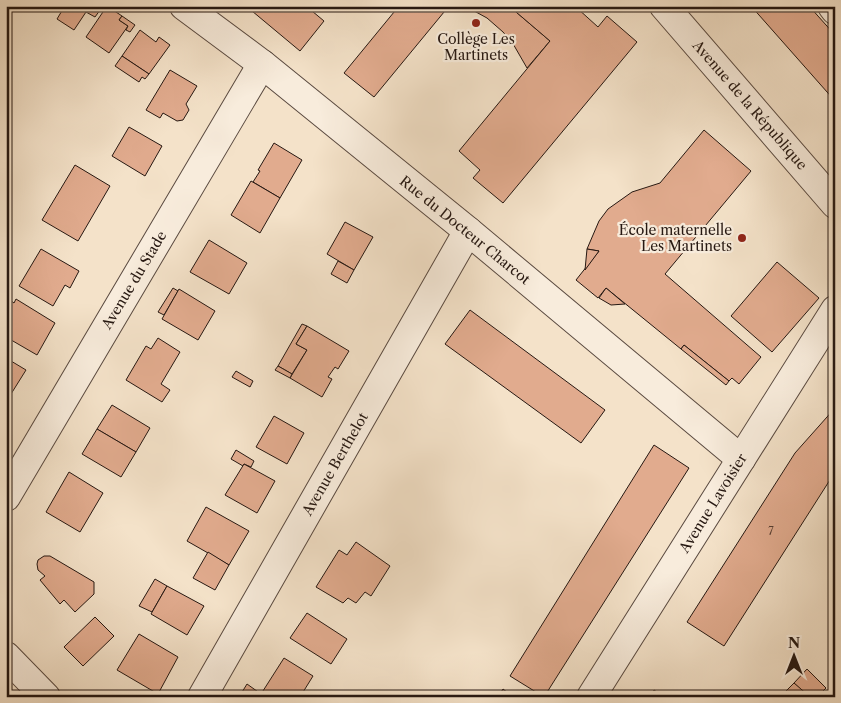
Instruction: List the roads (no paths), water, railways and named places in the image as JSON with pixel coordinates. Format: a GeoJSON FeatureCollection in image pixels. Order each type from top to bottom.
{"type":"FeatureCollection","features":[{"type":"Feature","properties":{"kind":"street","name":"Rue du Docteur Charcot"},"geometry":{"type":"LineString","coordinates":[[184,6],[262,64],[468,231],[741,459]]}},
{"type":"Feature","properties":{"kind":"street","name":"Avenue de la République"},"geometry":{"type":"LineString","coordinates":[[664,6],[835,204]]}},
{"type":"Feature","properties":{"kind":"street"},"geometry":{"type":"LineString","coordinates":[[832,6],[835,10]]}},
{"type":"Feature","properties":{"kind":"street","name":"Avenue du Stade"},"geometry":{"type":"LineString","coordinates":[[6,497],[262,64]]}},
{"type":"Feature","properties":{"kind":"street","name":"Avenue Berthelot"},"geometry":{"type":"LineString","coordinates":[[202,697],[468,231]]}},
{"type":"Feature","properties":{"kind":"street","name":"Avenue Lavoisier"},"geometry":{"type":"LineString","coordinates":[[591,697],[835,310]]}},
{"type":"Feature","properties":{"kind":"street"},"geometry":{"type":"LineString","coordinates":[[6,656],[46,697]]}},
{"type":"Feature","properties":{"kind":"place","name":"Collège Les Martinets"},"geometry":{"type":"Point","coordinates":[476,23]}},
{"type":"Feature","properties":{"kind":"place","name":"École maternelle Les Martinets"},"geometry":{"type":"Point","coordinates":[742,238]}}]}
